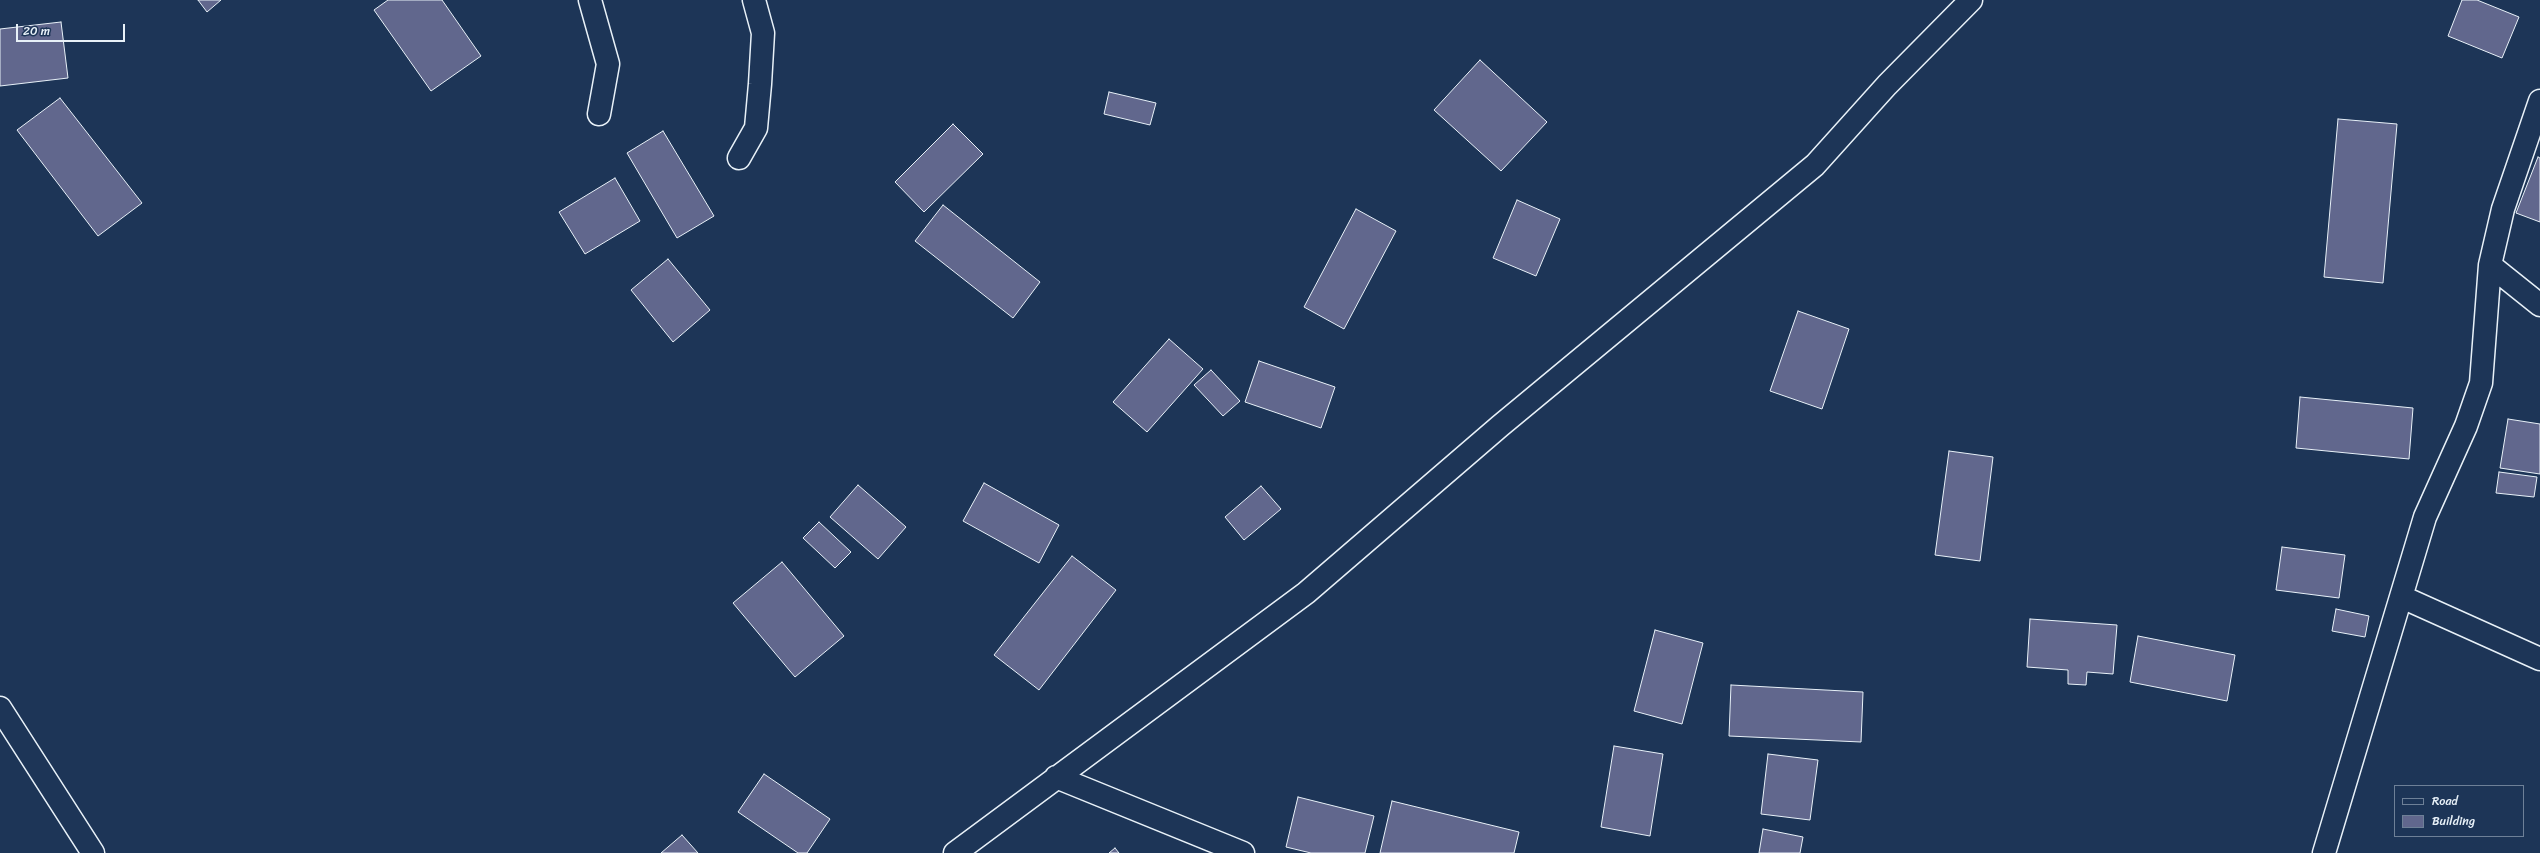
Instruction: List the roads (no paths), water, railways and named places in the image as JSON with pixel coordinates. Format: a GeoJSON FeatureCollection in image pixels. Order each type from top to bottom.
{"type":"FeatureCollection","features":[{"type":"Feature","properties":{"kind":"street"},"geometry":{"type":"LineString","coordinates":[[590,0],[608,64],[599,114]]}},
{"type":"Feature","properties":{"kind":"street"},"geometry":{"type":"LineString","coordinates":[[740,158],[756,128],[760,91],[763,33],[754,0]]}},
{"type":"Feature","properties":{"kind":"street"},"geometry":{"type":"LineString","coordinates":[[955,853],[1056,776],[1306,592],[1500,426],[1815,165],[1886,85],[1972,0]]}},
{"type":"Feature","properties":{"kind":"street"},"geometry":{"type":"LineString","coordinates":[[2324,853],[2425,517],[2466,426],[2480,383],[2490,265],[2503,209],[2540,101]]}},
{"type":"Feature","properties":{"kind":"street"},"geometry":{"type":"LineString","coordinates":[[2490,265],[2540,305]]}},
{"type":"Feature","properties":{"kind":"street"},"geometry":{"type":"LineString","coordinates":[[2402,597],[2540,659]]}},
{"type":"Feature","properties":{"kind":"street"},"geometry":{"type":"LineString","coordinates":[[0,708],[93,853]]}},
{"type":"Feature","properties":{"kind":"street"},"geometry":{"type":"LineString","coordinates":[[1056,776],[1243,853]]}}]}
